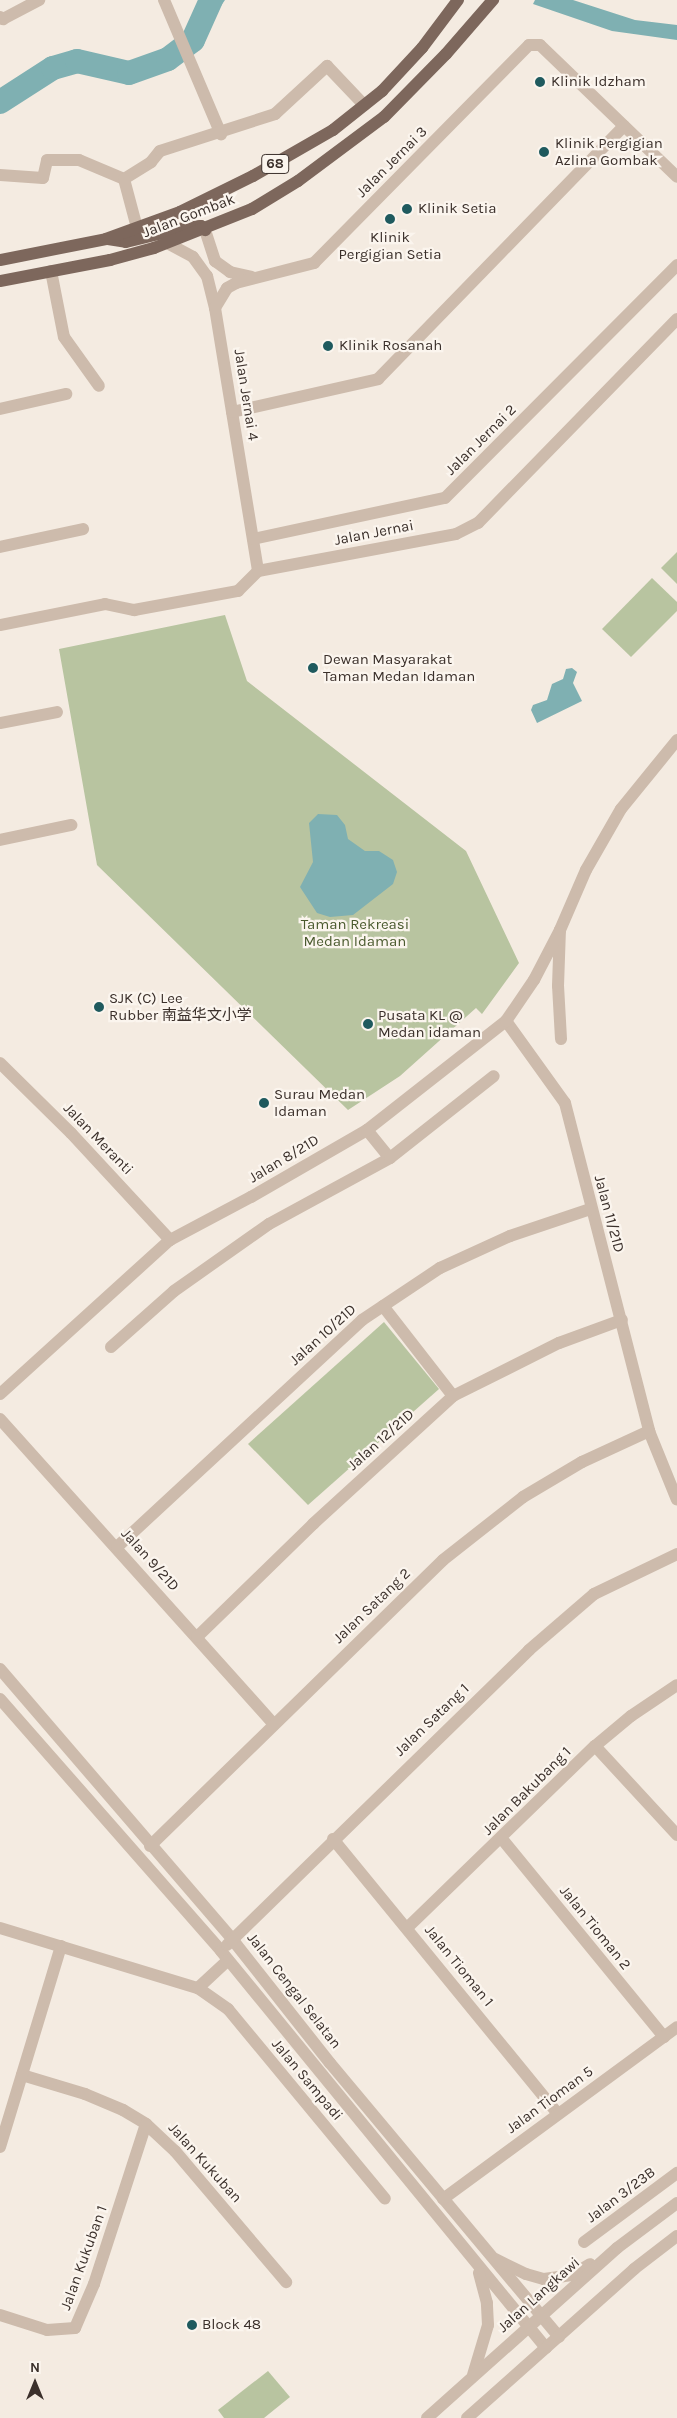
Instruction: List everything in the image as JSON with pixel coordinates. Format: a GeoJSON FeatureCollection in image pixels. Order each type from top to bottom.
{"type":"FeatureCollection","features":[{"type":"Feature","properties":{"kind":"main road","name":"Jalan Gombak"},"geometry":{"type":"LineString","coordinates":[[0,260],[106,239],[180,212],[253,176],[333,130],[382,91],[422,48],[458,0]]}},
{"type":"Feature","properties":{"kind":"main road","name":"Jalan Gombak"},"geometry":{"type":"LineString","coordinates":[[0,281],[110,260],[169,244],[252,209],[298,181],[378,122],[446,54],[493,0]]}},
{"type":"Feature","properties":{"kind":"main road"},"geometry":{"type":"LineString","coordinates":[[106,239],[126,242],[172,229],[201,226],[205,230]]}},
{"type":"Feature","properties":{"kind":"street"},"geometry":{"type":"LineString","coordinates":[[0,18],[4,19],[39,0]]}},
{"type":"Feature","properties":{"kind":"street"},"geometry":{"type":"LineString","coordinates":[[164,0],[221,134]]}},
{"type":"Feature","properties":{"kind":"street","name":"Jalan Jernai 3"},"geometry":{"type":"LineString","coordinates":[[215,308],[227,288],[251,278],[314,263],[529,45],[540,45],[624,126]]}},
{"type":"Feature","properties":{"kind":"street"},"geometry":{"type":"LineString","coordinates":[[124,179],[151,162],[160,151],[221,134],[276,114],[327,66],[364,105]]}},
{"type":"Feature","properties":{"kind":"street"},"geometry":{"type":"LineString","coordinates":[[232,412],[378,379],[624,126],[677,177]]}},
{"type":"Feature","properties":{"kind":"street"},"geometry":{"type":"LineString","coordinates":[[0,174],[43,178],[47,160],[79,160],[124,179]]}},
{"type":"Feature","properties":{"kind":"street"},"geometry":{"type":"LineString","coordinates":[[124,179],[137,228]]}},
{"type":"Feature","properties":{"kind":"street"},"geometry":{"type":"LineString","coordinates":[[205,230],[215,261],[230,272],[251,278]]}},
{"type":"Feature","properties":{"kind":"street","name":"Jalan Jernai 4"},"geometry":{"type":"LineString","coordinates":[[169,244],[193,257],[202,267],[215,308],[258,571]]}},
{"type":"Feature","properties":{"kind":"street","name":"Jalan Jernai 2"},"geometry":{"type":"LineString","coordinates":[[253,539],[445,498],[677,265]]}},
{"type":"Feature","properties":{"kind":"street"},"geometry":{"type":"LineString","coordinates":[[51,271],[64,337],[99,386]]}},
{"type":"Feature","properties":{"kind":"street","name":"Jalan Jernai"},"geometry":{"type":"LineString","coordinates":[[258,571],[456,534],[478,523],[677,318]]}},
{"type":"Feature","properties":{"kind":"street"},"geometry":{"type":"LineString","coordinates":[[0,409],[66,394]]}},
{"type":"Feature","properties":{"kind":"street"},"geometry":{"type":"LineString","coordinates":[[0,546],[83,529]]}},
{"type":"Feature","properties":{"kind":"street"},"geometry":{"type":"LineString","coordinates":[[0,625],[105,604],[134,610],[238,591],[258,571]]}},
{"type":"Feature","properties":{"kind":"street"},"geometry":{"type":"LineString","coordinates":[[0,723],[57,712]]}},
{"type":"Feature","properties":{"kind":"street","name":"Jalan 8/21D"},"geometry":{"type":"LineString","coordinates":[[0,1394],[170,1240],[252,1197],[369,1128],[506,1021],[534,980],[560,930],[586,870],[621,809],[677,740]]}},
{"type":"Feature","properties":{"kind":"street"},"geometry":{"type":"LineString","coordinates":[[0,840],[71,825]]}},
{"type":"Feature","properties":{"kind":"street"},"geometry":{"type":"LineString","coordinates":[[560,930],[558,986],[561,1039]]}},
{"type":"Feature","properties":{"kind":"street","name":"Jalan 11/21D"},"geometry":{"type":"LineString","coordinates":[[506,1021],[565,1103],[590,1209],[622,1320],[649,1431],[677,1500]]}},
{"type":"Feature","properties":{"kind":"street","name":"Jalan Meranti"},"geometry":{"type":"LineString","coordinates":[[0,1064],[71,1133],[170,1240]]}},
{"type":"Feature","properties":{"kind":"street"},"geometry":{"type":"LineString","coordinates":[[111,1347],[174,1292],[269,1224],[392,1156],[494,1076]]}},
{"type":"Feature","properties":{"kind":"street"},"geometry":{"type":"LineString","coordinates":[[369,1128],[392,1156]]}},
{"type":"Feature","properties":{"kind":"street","name":"Jalan 10/21D"},"geometry":{"type":"LineString","coordinates":[[117,1547],[362,1320],[440,1268],[510,1236],[590,1209]]}},
{"type":"Feature","properties":{"kind":"street"},"geometry":{"type":"LineString","coordinates":[[383,1306],[453,1396]]}},
{"type":"Feature","properties":{"kind":"street","name":"Jalan 12/21D"},"geometry":{"type":"LineString","coordinates":[[197,1637],[313,1524],[453,1396],[541,1351],[622,1320]]}},
{"type":"Feature","properties":{"kind":"street","name":"Jalan 9/21D"},"geometry":{"type":"LineString","coordinates":[[0,1419],[274,1724]]}},
{"type":"Feature","properties":{"kind":"street","name":"Jalan Satang 2"},"geometry":{"type":"LineString","coordinates":[[150,1846],[444,1560],[508,1509],[582,1462],[649,1431]]}},
{"type":"Feature","properties":{"kind":"street","name":"Jalan Satang 1"},"geometry":{"type":"LineString","coordinates":[[224,1955],[232,1939],[513,1664],[594,1594],[677,1554]]}},
{"type":"Feature","properties":{"kind":"street","name":"Jalan Cengal Selatan"},"geometry":{"type":"LineString","coordinates":[[0,1669],[150,1846],[232,1939],[559,2337]]}},
{"type":"Feature","properties":{"kind":"street"},"geometry":{"type":"LineString","coordinates":[[0,1693],[12,1683]]}},
{"type":"Feature","properties":{"kind":"street","name":"Jalan Bakubang 1"},"geometry":{"type":"LineString","coordinates":[[407,1928],[502,1839],[595,1746],[631,1716],[677,1685]]}},
{"type":"Feature","properties":{"kind":"street","name":"Jalan Cengal Selatan"},"geometry":{"type":"LineString","coordinates":[[0,1699],[224,1955],[546,2348]]}},
{"type":"Feature","properties":{"kind":"street"},"geometry":{"type":"LineString","coordinates":[[595,1746],[677,1835]]}},
{"type":"Feature","properties":{"kind":"street","name":"Jalan Tioman 1"},"geometry":{"type":"LineString","coordinates":[[333,1839],[558,2114]]}},
{"type":"Feature","properties":{"kind":"street","name":"Jalan Tioman 2"},"geometry":{"type":"LineString","coordinates":[[502,1839],[664,2037]]}},
{"type":"Feature","properties":{"kind":"street","name":"Jalan Sampadi"},"geometry":{"type":"LineString","coordinates":[[0,1928],[198,1988],[228,2009],[385,2199]]}},
{"type":"Feature","properties":{"kind":"street"},"geometry":{"type":"LineString","coordinates":[[0,2147],[61,1946]]}},
{"type":"Feature","properties":{"kind":"street"},"geometry":{"type":"LineString","coordinates":[[198,1988],[224,1955]]}},
{"type":"Feature","properties":{"kind":"street","name":"Jalan Tioman 5"},"geometry":{"type":"LineString","coordinates":[[444,2199],[677,2027]]}},
{"type":"Feature","properties":{"kind":"street","name":"Jalan Kukuban"},"geometry":{"type":"LineString","coordinates":[[22,2076],[85,2094],[123,2110],[146,2124],[175,2151],[286,2282]]}},
{"type":"Feature","properties":{"kind":"street","name":"Jalan Kukuban 1"},"geometry":{"type":"LineString","coordinates":[[0,2315],[47,2330],[76,2328],[94,2284],[146,2124]]}},
{"type":"Feature","properties":{"kind":"street","name":"Jalan 3/23B"},"geometry":{"type":"LineString","coordinates":[[584,2242],[677,2173]]}},
{"type":"Feature","properties":{"kind":"street","name":"Jalan Langkawi"},"geometry":{"type":"LineString","coordinates":[[428,2418],[617,2248],[677,2203]]}},
{"type":"Feature","properties":{"kind":"street"},"geometry":{"type":"LineString","coordinates":[[467,2418],[634,2269],[677,2236]]}},
{"type":"Feature","properties":{"kind":"street"},"geometry":{"type":"LineString","coordinates":[[491,2256],[526,2274],[544,2279],[572,2275],[617,2248]]}},
{"type":"Feature","properties":{"kind":"street"},"geometry":{"type":"LineString","coordinates":[[472,2380],[488,2325],[487,2303],[478,2267]]}},
{"type":"Feature","properties":{"kind":"green space"},"geometry":{"type":"Polygon","coordinates":[[[677,552],[677,584],[661,568],[677,552]]]}},
{"type":"Feature","properties":{"kind":"green space"},"geometry":{"type":"Polygon","coordinates":[[[652,578],[677,602],[677,611],[631,657],[602,629],[652,578]]]}},
{"type":"Feature","properties":{"kind":"green space","name":"Taman Rekreasi Medan Idaman"},"geometry":{"type":"Polygon","coordinates":[[[225,615],[247,681],[466,851],[519,963],[482,1014],[476,1008],[400,1076],[348,1110],[97,865],[59,649],[225,615]]]}},
{"type":"Feature","properties":{"kind":"green space"},"geometry":{"type":"Polygon","coordinates":[[[384,1322],[439,1389],[308,1505],[248,1444],[384,1322]]]}},
{"type":"Feature","properties":{"kind":"green space"},"geometry":{"type":"Polygon","coordinates":[[[268,2371],[290,2397],[264,2418],[224,2418],[218,2410],[268,2371]]]}},
{"type":"Feature","properties":{"kind":"water"},"geometry":{"type":"Polygon","coordinates":[[[203,0],[225,0],[197,41],[193,54],[184,35],[203,0]]]}},
{"type":"Feature","properties":{"kind":"water"},"geometry":{"type":"Polygon","coordinates":[[[535,0],[573,0],[635,20],[677,25],[677,40],[612,31],[533,4],[535,0]]]}},
{"type":"Feature","properties":{"kind":"water"},"geometry":{"type":"Polygon","coordinates":[[[572,668],[577,672],[573,683],[582,701],[537,723],[531,710],[533,705],[547,700],[552,684],[563,679],[566,669],[572,668]]]}},
{"type":"Feature","properties":{"kind":"water"},"geometry":{"type":"Polygon","coordinates":[[[318,814],[337,815],[345,825],[348,839],[365,851],[379,851],[393,860],[397,872],[393,884],[353,915],[330,917],[317,913],[300,887],[313,862],[309,823],[318,814]]]}},
{"type":"Feature","properties":{"kind":"waterway"},"geometry":{"type":"LineString","coordinates":[[0,102],[53,68],[77,61],[129,73],[168,59],[193,40],[211,0]]}},
{"type":"Feature","properties":{"kind":"place","name":"Klinik Idzham"},"geometry":{"type":"Point","coordinates":[540,82]}},
{"type":"Feature","properties":{"kind":"place","name":"Klinik Pergigian Azlina Gombak"},"geometry":{"type":"Point","coordinates":[544,152]}},
{"type":"Feature","properties":{"kind":"place","name":"Klinik Setia"},"geometry":{"type":"Point","coordinates":[407,209]}},
{"type":"Feature","properties":{"kind":"place","name":"Klinik Pergigian Setia"},"geometry":{"type":"Point","coordinates":[390,219]}},
{"type":"Feature","properties":{"kind":"place","name":"Klinik Rosanah"},"geometry":{"type":"Point","coordinates":[328,346]}},
{"type":"Feature","properties":{"kind":"place","name":"Dewan Masyarakat Taman Medan Idaman"},"geometry":{"type":"Point","coordinates":[313,668]}},
{"type":"Feature","properties":{"kind":"place","name":"SJK (C) Lee Rubber 南益华文小学"},"geometry":{"type":"Point","coordinates":[99,1007]}},
{"type":"Feature","properties":{"kind":"place","name":"Pusata KL @ Medan idaman"},"geometry":{"type":"Point","coordinates":[368,1024]}},
{"type":"Feature","properties":{"kind":"place","name":"Surau Medan Idaman"},"geometry":{"type":"Point","coordinates":[264,1103]}},
{"type":"Feature","properties":{"kind":"place","name":"Block 48"},"geometry":{"type":"Point","coordinates":[192,2325]}}]}
